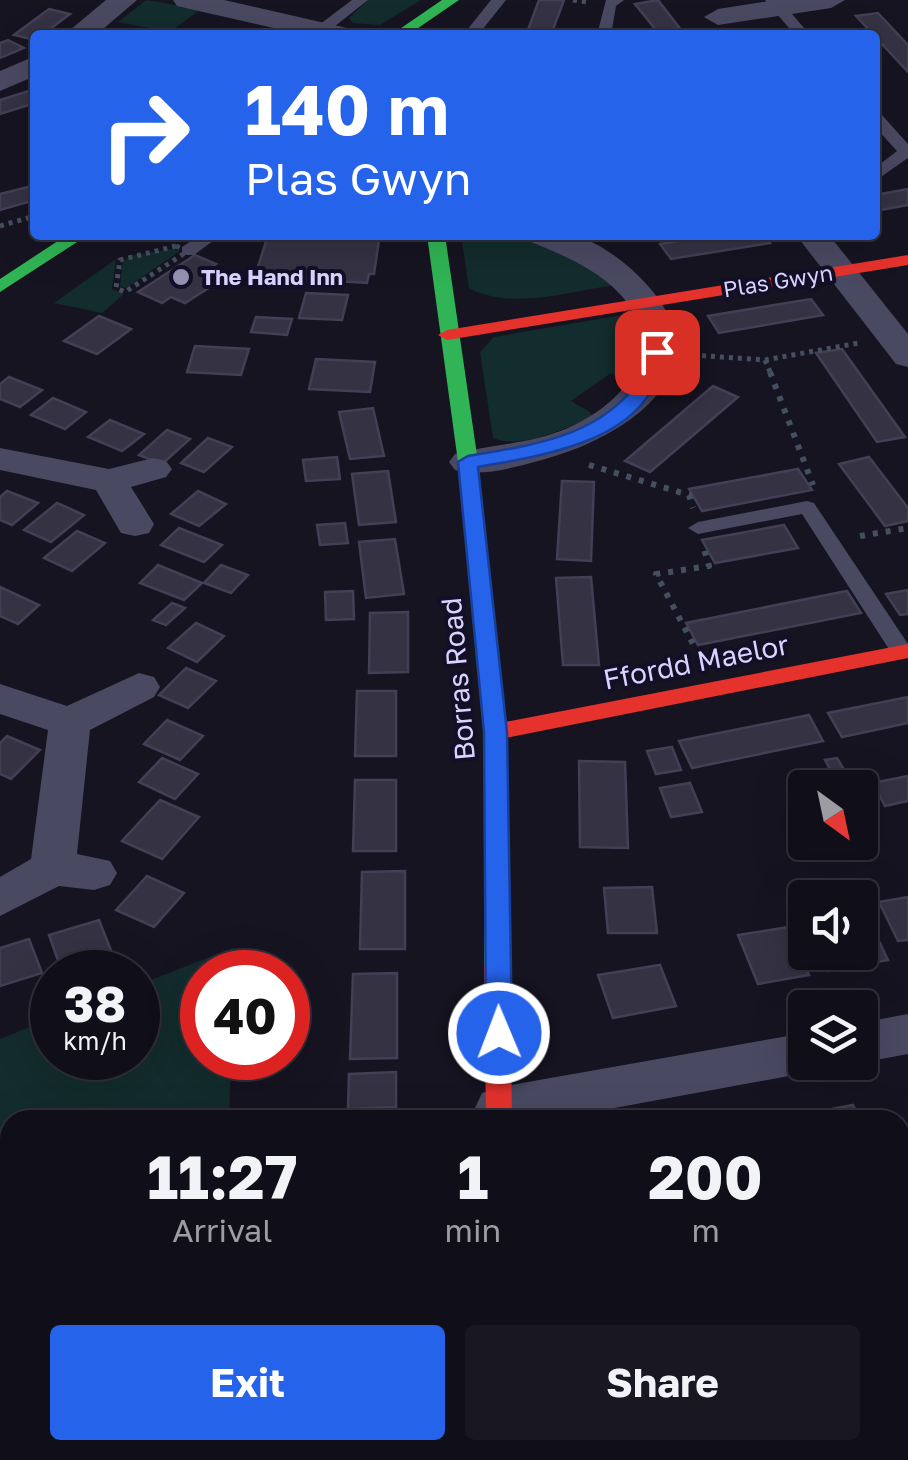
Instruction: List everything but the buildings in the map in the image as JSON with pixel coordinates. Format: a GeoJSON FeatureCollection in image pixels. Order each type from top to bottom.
{"type":"FeatureCollection","features":[{"type":"Feature","properties":{"kind":"street"},"geometry":{"type":"LineString","coordinates":[[84,30],[123,0]]}},
{"type":"Feature","properties":{"kind":"street"},"geometry":{"type":"LineString","coordinates":[[188,0],[318,30]]}},
{"type":"Feature","properties":{"kind":"street"},"geometry":{"type":"LineString","coordinates":[[416,30],[452,0]]}},
{"type":"Feature","properties":{"kind":"street"},"geometry":{"type":"LineString","coordinates":[[718,17],[775,4],[831,0]]}},
{"type":"Feature","properties":{"kind":"street"},"geometry":{"type":"LineString","coordinates":[[0,82],[30,67]]}},
{"type":"Feature","properties":{"kind":"street"},"geometry":{"type":"LineString","coordinates":[[1,286],[71,240]]}},
{"type":"Feature","properties":{"kind":"street","name":"Borras Road"},"geometry":{"type":"LineString","coordinates":[[437,240],[468,462],[495,732],[499,1110]]}},
{"type":"Feature","properties":{"kind":"street"},"geometry":{"type":"LineString","coordinates":[[468,462],[540,450],[590,432],[620,413],[642,390],[659,340],[648,302],[618,271],[581,249],[556,240]]}},
{"type":"Feature","properties":{"kind":"street"},"geometry":{"type":"LineString","coordinates":[[816,240],[900,347]]}},
{"type":"Feature","properties":{"kind":"street","name":"Plas Gwyn"},"geometry":{"type":"LineString","coordinates":[[447,335],[908,260]]}},
{"type":"Feature","properties":{"kind":"street"},"geometry":{"type":"LineString","coordinates":[[0,459],[109,480],[154,468]]}},
{"type":"Feature","properties":{"kind":"street"},"geometry":{"type":"LineString","coordinates":[[109,480],[135,524]]}},
{"type":"Feature","properties":{"kind":"street","name":"Ffordd Maelor"},"geometry":{"type":"LineString","coordinates":[[495,732],[905,652]]}},
{"type":"Feature","properties":{"kind":"street"},"geometry":{"type":"LineString","coordinates":[[0,699],[70,722],[139,688]]}},
{"type":"Feature","properties":{"kind":"street"},"geometry":{"type":"LineString","coordinates":[[0,898],[74,871],[70,722]]}},
{"type":"Feature","properties":{"kind":"street"},"geometry":{"type":"LineString","coordinates":[[519,1110],[788,1056]]}},
{"type":"Feature","properties":{"kind":"lane"},"geometry":{"type":"LineString","coordinates":[[334,30],[362,0]]}},
{"type":"Feature","properties":{"kind":"lane"},"geometry":{"type":"LineString","coordinates":[[474,30],[500,0]]}},
{"type":"Feature","properties":{"kind":"lane"},"geometry":{"type":"LineString","coordinates":[[605,30],[609,4],[617,0]]}},
{"type":"Feature","properties":{"kind":"lane"},"geometry":{"type":"LineString","coordinates":[[775,4],[798,30]]}},
{"type":"Feature","properties":{"kind":"lane"},"geometry":{"type":"LineString","coordinates":[[880,123],[906,152],[880,172]]}},
{"type":"Feature","properties":{"kind":"lane"},"geometry":{"type":"LineString","coordinates":[[188,250],[204,240]]}},
{"type":"Feature","properties":{"kind":"lane"},"geometry":{"type":"LineString","coordinates":[[698,528],[808,507],[905,652]]}},
{"type":"Feature","properties":{"kind":"path"},"geometry":{"type":"LineString","coordinates":[[0,226],[30,217]]}},
{"type":"Feature","properties":{"kind":"path"},"geometry":{"type":"LineString","coordinates":[[176,246],[188,250],[126,292],[116,288],[120,260],[126,256],[176,246]]}},
{"type":"Feature","properties":{"kind":"path"},"geometry":{"type":"LineString","coordinates":[[110,250],[126,256]]}},
{"type":"Feature","properties":{"kind":"path"},"geometry":{"type":"LineString","coordinates":[[657,352],[765,360],[900,347]]}},
{"type":"Feature","properties":{"kind":"path"},"geometry":{"type":"LineString","coordinates":[[765,360],[820,504],[808,507]]}},
{"type":"Feature","properties":{"kind":"path"},"geometry":{"type":"LineString","coordinates":[[540,450],[689,495],[709,566],[656,574],[717,688]]}},
{"type":"Feature","properties":{"kind":"path"},"geometry":{"type":"LineString","coordinates":[[830,542],[908,528]]}},
{"type":"Feature","properties":{"kind":"green space"},"geometry":{"type":"Polygon","coordinates":[[[146,0],[201,9],[173,30],[118,22],[146,0]]]}},
{"type":"Feature","properties":{"kind":"green space"},"geometry":{"type":"Polygon","coordinates":[[[368,0],[421,0],[380,25],[353,23],[349,18],[368,0]]]}},
{"type":"Feature","properties":{"kind":"green space"},"geometry":{"type":"Polygon","coordinates":[[[462,240],[543,240],[578,251],[616,285],[522,299],[485,295],[469,288],[462,240]]]}},
{"type":"Feature","properties":{"kind":"green space"},"geometry":{"type":"Polygon","coordinates":[[[180,251],[126,288],[120,286],[123,261],[133,255],[180,251]]]}},
{"type":"Feature","properties":{"kind":"green space"},"geometry":{"type":"Polygon","coordinates":[[[116,259],[112,289],[124,294],[102,313],[54,303],[116,259]]]}},
{"type":"Feature","properties":{"kind":"green space"},"geometry":{"type":"Polygon","coordinates":[[[652,310],[655,339],[628,382],[611,373],[571,401],[591,413],[591,418],[530,440],[493,438],[480,352],[494,337],[652,310]]]}},
{"type":"Feature","properties":{"kind":"green space"},"geometry":{"type":"Polygon","coordinates":[[[180,969],[180,1080],[230,1080],[229,1110],[0,1110],[0,1039],[30,1027],[30,1080],[160,1080],[160,976],[180,969]]]}},
{"type":"Feature","properties":{"kind":"traffic: fast"},"geometry":{"type":"LineString","coordinates":[[406,30],[452,0]]}},
{"type":"Feature","properties":{"kind":"traffic: fast"},"geometry":{"type":"LineString","coordinates":[[0,287],[71,240]]}},
{"type":"Feature","properties":{"kind":"traffic: fast"},"geometry":{"type":"LineString","coordinates":[[437,240],[468,462],[495,732],[497,965]]}},
{"type":"Feature","properties":{"kind":"traffic: jam"},"geometry":{"type":"LineString","coordinates":[[447,335],[908,260]]}},
{"type":"Feature","properties":{"kind":"traffic: jam"},"geometry":{"type":"LineString","coordinates":[[495,732],[908,651]]}},
{"type":"Feature","properties":{"kind":"traffic: jam"},"geometry":{"type":"LineString","coordinates":[[497,965],[499,1110]]}},
{"type":"Feature","properties":{"kind":"place","name":"The Hand Inn"},"geometry":{"type":"Point","coordinates":[181,277]}},
{"type":"Feature","properties":{"kind":"route"},"geometry":{"type":"LineString","coordinates":[[499,1033],[495,732],[468,462],[510,458],[590,432],[620,413],[642,390],[654,368],[657,352]]}}]}
